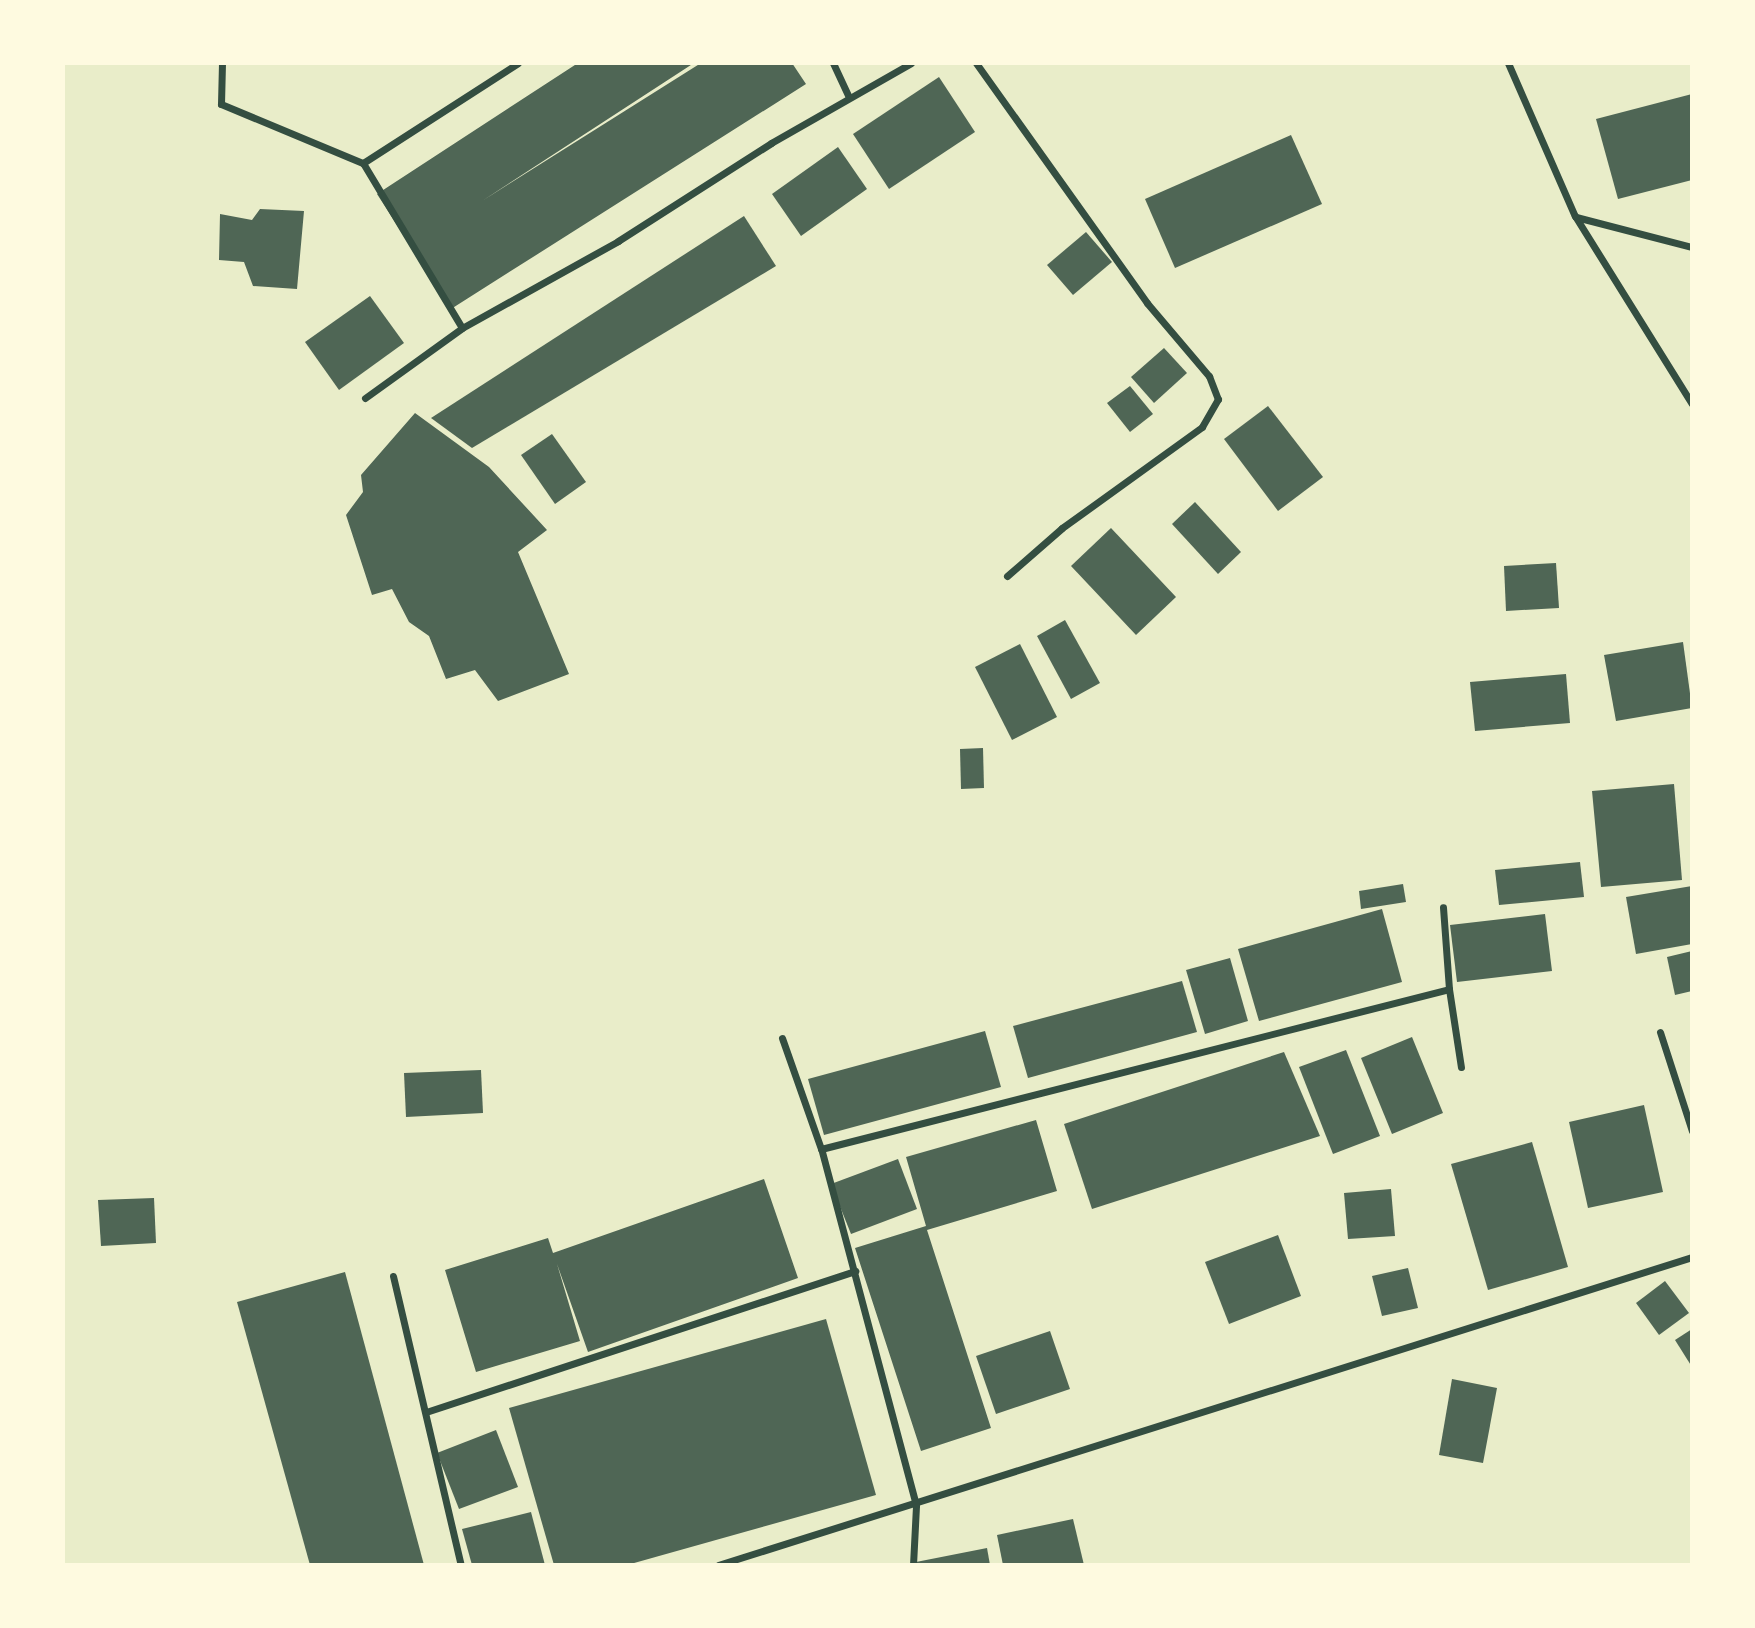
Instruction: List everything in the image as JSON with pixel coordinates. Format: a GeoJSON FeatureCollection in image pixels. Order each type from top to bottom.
{"type":"FeatureCollection","features":[{"type":"Feature","properties":{"kind":"street"},"geometry":{"type":"LineString","coordinates":[[222,63],[221,104],[363,163],[461,328]]}},
{"type":"Feature","properties":{"kind":"street"},"geometry":{"type":"LineString","coordinates":[[363,163],[518,63]]}},
{"type":"Feature","properties":{"kind":"street"},"geometry":{"type":"LineString","coordinates":[[833,63],[849,97]]}},
{"type":"Feature","properties":{"kind":"street"},"geometry":{"type":"LineString","coordinates":[[365,398],[461,328],[618,241],[849,97],[911,63]]}},
{"type":"Feature","properties":{"kind":"street"},"geometry":{"type":"LineString","coordinates":[[976,63],[1147,303],[1209,376],[1218,399],[1202,427],[1062,528],[1007,576]]}},
{"type":"Feature","properties":{"kind":"street"},"geometry":{"type":"LineString","coordinates":[[1508,63],[1575,216],[1692,404]]}},
{"type":"Feature","properties":{"kind":"street"},"geometry":{"type":"LineString","coordinates":[[1575,216],[1692,247]]}},
{"type":"Feature","properties":{"kind":"street"},"geometry":{"type":"LineString","coordinates":[[1443,907],[1449,989],[1461,1067]]}},
{"type":"Feature","properties":{"kind":"street"},"geometry":{"type":"LineString","coordinates":[[821,1149],[1449,989]]}},
{"type":"Feature","properties":{"kind":"street"},"geometry":{"type":"LineString","coordinates":[[1660,1032],[1692,1130]]}},
{"type":"Feature","properties":{"kind":"street"},"geometry":{"type":"LineString","coordinates":[[782,1038],[821,1149],[916,1505],[913,1565]]}},
{"type":"Feature","properties":{"kind":"street"},"geometry":{"type":"LineString","coordinates":[[718,1565],[916,1505],[1692,1257]]}},
{"type":"Feature","properties":{"kind":"street"},"geometry":{"type":"LineString","coordinates":[[426,1412],[855,1271]]}},
{"type":"Feature","properties":{"kind":"street"},"geometry":{"type":"LineString","coordinates":[[393,1276],[461,1565]]}},
{"type":"Feature","properties":{"kind":"building"},"geometry":{"type":"Polygon","coordinates":[[[578,63],[694,63],[482,201],[701,63],[792,63],[806,84],[451,309],[377,194],[578,63]]]}},
{"type":"Feature","properties":{"kind":"building"},"geometry":{"type":"Polygon","coordinates":[[[939,77],[975,132],[889,189],[853,134],[939,77]]]}},
{"type":"Feature","properties":{"kind":"building"},"geometry":{"type":"Polygon","coordinates":[[[1692,94],[1692,180],[1618,199],[1596,119],[1692,94]]]}},
{"type":"Feature","properties":{"kind":"building"},"geometry":{"type":"Polygon","coordinates":[[[1291,135],[1322,204],[1175,268],[1145,199],[1291,135]]]}},
{"type":"Feature","properties":{"kind":"building"},"geometry":{"type":"Polygon","coordinates":[[[838,147],[867,189],[801,236],[772,194],[838,147]]]}},
{"type":"Feature","properties":{"kind":"building"},"geometry":{"type":"Polygon","coordinates":[[[260,209],[304,211],[297,289],[253,286],[244,262],[219,260],[220,214],[252,220],[260,209]]]}},
{"type":"Feature","properties":{"kind":"building"},"geometry":{"type":"Polygon","coordinates":[[[744,216],[776,266],[472,448],[431,418],[744,216]]]}},
{"type":"Feature","properties":{"kind":"building"},"geometry":{"type":"Polygon","coordinates":[[[1086,232],[1112,262],[1073,295],[1047,265],[1086,232]]]}},
{"type":"Feature","properties":{"kind":"building"},"geometry":{"type":"Polygon","coordinates":[[[370,296],[404,343],[339,390],[305,342],[370,296]]]}},
{"type":"Feature","properties":{"kind":"building"},"geometry":{"type":"Polygon","coordinates":[[[1164,348],[1187,373],[1154,403],[1131,377],[1164,348]]]}},
{"type":"Feature","properties":{"kind":"building"},"geometry":{"type":"Polygon","coordinates":[[[1130,386],[1153,414],[1130,432],[1107,403],[1130,386]]]}},
{"type":"Feature","properties":{"kind":"building"},"geometry":{"type":"Polygon","coordinates":[[[1268,406],[1323,477],[1278,511],[1224,439],[1268,406]]]}},
{"type":"Feature","properties":{"kind":"building"},"geometry":{"type":"Polygon","coordinates":[[[415,413],[489,467],[547,530],[518,552],[569,674],[498,701],[475,670],[446,679],[429,636],[409,622],[392,589],[372,595],[346,515],[363,492],[361,475],[415,413]]]}},
{"type":"Feature","properties":{"kind":"building"},"geometry":{"type":"Polygon","coordinates":[[[552,434],[586,482],[555,504],[521,455],[552,434]]]}},
{"type":"Feature","properties":{"kind":"building"},"geometry":{"type":"Polygon","coordinates":[[[1195,502],[1241,552],[1218,574],[1172,524],[1195,502]]]}},
{"type":"Feature","properties":{"kind":"building"},"geometry":{"type":"Polygon","coordinates":[[[1111,528],[1176,597],[1136,635],[1071,566],[1111,528]]]}},
{"type":"Feature","properties":{"kind":"building"},"geometry":{"type":"Polygon","coordinates":[[[1556,563],[1559,608],[1506,611],[1504,566],[1556,563]]]}},
{"type":"Feature","properties":{"kind":"building"},"geometry":{"type":"Polygon","coordinates":[[[1065,620],[1100,683],[1071,699],[1037,636],[1065,620]]]}},
{"type":"Feature","properties":{"kind":"building"},"geometry":{"type":"Polygon","coordinates":[[[1683,642],[1692,708],[1616,721],[1604,655],[1683,642]]]}},
{"type":"Feature","properties":{"kind":"building"},"geometry":{"type":"Polygon","coordinates":[[[1020,644],[1057,717],[1012,740],[975,667],[1020,644]]]}},
{"type":"Feature","properties":{"kind":"building"},"geometry":{"type":"Polygon","coordinates":[[[1566,674],[1570,723],[1475,731],[1470,682],[1566,674]]]}},
{"type":"Feature","properties":{"kind":"building"},"geometry":{"type":"Polygon","coordinates":[[[983,748],[984,788],[961,789],[960,749],[983,748]]]}},
{"type":"Feature","properties":{"kind":"building"},"geometry":{"type":"Polygon","coordinates":[[[1674,784],[1682,880],[1601,887],[1592,791],[1674,784]]]}},
{"type":"Feature","properties":{"kind":"building"},"geometry":{"type":"Polygon","coordinates":[[[1580,862],[1584,897],[1499,905],[1495,870],[1580,862]]]}},
{"type":"Feature","properties":{"kind":"building"},"geometry":{"type":"Polygon","coordinates":[[[1403,884],[1406,902],[1361,909],[1359,891],[1403,884]]]}},
{"type":"Feature","properties":{"kind":"building"},"geometry":{"type":"Polygon","coordinates":[[[1692,886],[1692,944],[1636,954],[1626,897],[1692,886]]]}},
{"type":"Feature","properties":{"kind":"building"},"geometry":{"type":"Polygon","coordinates":[[[1382,909],[1402,982],[1259,1021],[1238,949],[1382,909]]]}},
{"type":"Feature","properties":{"kind":"building"},"geometry":{"type":"Polygon","coordinates":[[[1545,914],[1552,971],[1457,982],[1450,925],[1545,914]]]}},
{"type":"Feature","properties":{"kind":"building"},"geometry":{"type":"Polygon","coordinates":[[[1692,951],[1692,991],[1675,995],[1667,957],[1692,951]]]}},
{"type":"Feature","properties":{"kind":"building"},"geometry":{"type":"Polygon","coordinates":[[[1230,958],[1248,1021],[1205,1034],[1186,970],[1230,958]]]}},
{"type":"Feature","properties":{"kind":"building"},"geometry":{"type":"Polygon","coordinates":[[[1182,981],[1197,1032],[1028,1078],[1013,1026],[1182,981]]]}},
{"type":"Feature","properties":{"kind":"building"},"geometry":{"type":"Polygon","coordinates":[[[985,1031],[1001,1087],[824,1135],[808,1079],[985,1031]]]}},
{"type":"Feature","properties":{"kind":"building"},"geometry":{"type":"Polygon","coordinates":[[[1412,1037],[1443,1113],[1392,1134],[1361,1058],[1412,1037]]]}},
{"type":"Feature","properties":{"kind":"building"},"geometry":{"type":"Polygon","coordinates":[[[1346,1050],[1380,1136],[1333,1154],[1299,1067],[1346,1050]]]}},
{"type":"Feature","properties":{"kind":"building"},"geometry":{"type":"Polygon","coordinates":[[[1284,1052],[1320,1136],[1092,1209],[1064,1124],[1284,1052]]]}},
{"type":"Feature","properties":{"kind":"building"},"geometry":{"type":"Polygon","coordinates":[[[481,1070],[483,1113],[406,1117],[404,1073],[481,1070]]]}},
{"type":"Feature","properties":{"kind":"building"},"geometry":{"type":"Polygon","coordinates":[[[1644,1105],[1663,1192],[1588,1208],[1569,1122],[1644,1105]]]}},
{"type":"Feature","properties":{"kind":"building"},"geometry":{"type":"Polygon","coordinates":[[[1036,1120],[1057,1191],[927,1230],[991,1428],[921,1451],[855,1248],[926,1226],[906,1157],[1036,1120]]]}},
{"type":"Feature","properties":{"kind":"building"},"geometry":{"type":"Polygon","coordinates":[[[1532,1142],[1568,1267],[1488,1290],[1451,1164],[1532,1142]]]}},
{"type":"Feature","properties":{"kind":"building"},"geometry":{"type":"Polygon","coordinates":[[[898,1159],[917,1209],[851,1234],[831,1184],[898,1159]]]}},
{"type":"Feature","properties":{"kind":"building"},"geometry":{"type":"Polygon","coordinates":[[[764,1179],[798,1278],[588,1352],[557,1264],[580,1341],[476,1372],[445,1270],[548,1238],[553,1253],[764,1179]]]}},
{"type":"Feature","properties":{"kind":"building"},"geometry":{"type":"Polygon","coordinates":[[[1391,1189],[1395,1236],[1348,1239],[1344,1193],[1391,1189]]]}},
{"type":"Feature","properties":{"kind":"building"},"geometry":{"type":"Polygon","coordinates":[[[154,1198],[156,1243],[101,1246],[98,1200],[154,1198]]]}},
{"type":"Feature","properties":{"kind":"building"},"geometry":{"type":"Polygon","coordinates":[[[1278,1235],[1301,1296],[1229,1324],[1205,1262],[1278,1235]]]}},
{"type":"Feature","properties":{"kind":"building"},"geometry":{"type":"Polygon","coordinates":[[[1408,1268],[1418,1308],[1382,1316],[1372,1276],[1408,1268]]]}},
{"type":"Feature","properties":{"kind":"building"},"geometry":{"type":"Polygon","coordinates":[[[345,1272],[424,1565],[310,1565],[237,1302],[345,1272]]]}},
{"type":"Feature","properties":{"kind":"building"},"geometry":{"type":"Polygon","coordinates":[[[1665,1281],[1689,1313],[1659,1335],[1636,1303],[1665,1281]]]}},
{"type":"Feature","properties":{"kind":"building"},"geometry":{"type":"Polygon","coordinates":[[[826,1319],[876,1495],[627,1565],[554,1565],[509,1408],[826,1319]]]}},
{"type":"Feature","properties":{"kind":"building"},"geometry":{"type":"Polygon","coordinates":[[[1692,1329],[1692,1367],[1675,1340],[1692,1329]]]}},
{"type":"Feature","properties":{"kind":"building"},"geometry":{"type":"Polygon","coordinates":[[[1050,1331],[1070,1389],[996,1414],[976,1356],[1050,1331]]]}},
{"type":"Feature","properties":{"kind":"building"},"geometry":{"type":"Polygon","coordinates":[[[1452,1379],[1497,1388],[1483,1463],[1439,1455],[1452,1379]]]}},
{"type":"Feature","properties":{"kind":"building"},"geometry":{"type":"Polygon","coordinates":[[[496,1430],[518,1487],[459,1509],[437,1453],[496,1430]]]}},
{"type":"Feature","properties":{"kind":"building"},"geometry":{"type":"Polygon","coordinates":[[[531,1512],[545,1565],[472,1565],[462,1529],[531,1512]]]}},
{"type":"Feature","properties":{"kind":"building"},"geometry":{"type":"Polygon","coordinates":[[[1073,1519],[1084,1565],[1003,1565],[997,1535],[1073,1519]]]}},
{"type":"Feature","properties":{"kind":"building"},"geometry":{"type":"Polygon","coordinates":[[[987,1548],[990,1565],[917,1565],[916,1562],[987,1548]]]}}]}
